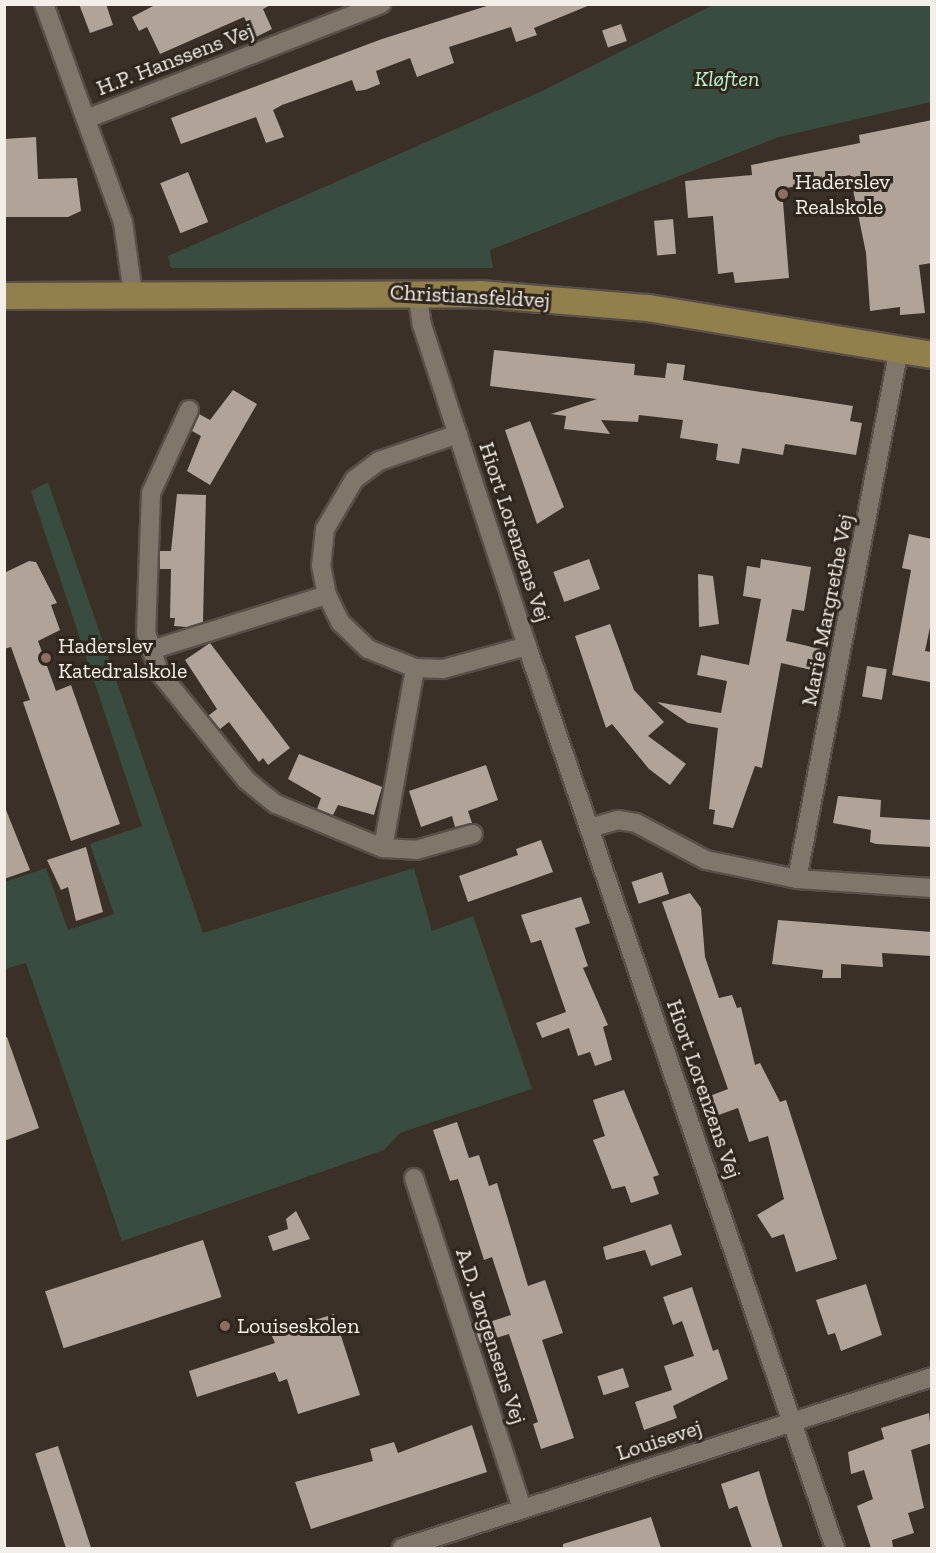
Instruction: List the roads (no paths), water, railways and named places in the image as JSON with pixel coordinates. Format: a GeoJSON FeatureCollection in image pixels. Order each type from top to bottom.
{"type":"FeatureCollection","features":[{"type":"Feature","properties":{"kind":"street"},"geometry":{"type":"LineString","coordinates":[[44,4],[123,222],[133,294]]}},
{"type":"Feature","properties":{"kind":"street","name":"H.P. Hanssens Vej"},"geometry":{"type":"LineString","coordinates":[[86,119],[381,4]]}},
{"type":"Feature","properties":{"kind":"street","name":"Christiansfeldvej"},"geometry":{"type":"LineString","coordinates":[[4,296],[417,291],[648,308],[932,355]]}},
{"type":"Feature","properties":{"kind":"street","name":"Hiort Lorenzens Vej"},"geometry":{"type":"LineString","coordinates":[[417,291],[458,434],[527,646],[790,1422],[835,1548]]}},
{"type":"Feature","properties":{"kind":"street","name":"Marie Margrethe Vej"},"geometry":{"type":"LineString","coordinates":[[797,879],[899,349]]}},
{"type":"Feature","properties":{"kind":"street"},"geometry":{"type":"LineString","coordinates":[[189,410],[151,493],[146,633],[159,672],[261,793],[383,848],[416,850],[472,834]]}},
{"type":"Feature","properties":{"kind":"street","name":"Hiort Lorenzens Vej"},"geometry":{"type":"LineString","coordinates":[[458,434],[379,461],[354,480],[325,529],[321,565],[327,595],[340,622],[369,649],[415,668],[443,669],[527,646]]}},
{"type":"Feature","properties":{"kind":"street"},"geometry":{"type":"LineString","coordinates":[[151,650],[327,595]]}},
{"type":"Feature","properties":{"kind":"street"},"geometry":{"type":"LineString","coordinates":[[383,848],[415,668]]}},
{"type":"Feature","properties":{"kind":"street"},"geometry":{"type":"LineString","coordinates":[[590,828],[618,820],[636,824],[706,860],[797,879],[932,888]]}},
{"type":"Feature","properties":{"kind":"street","name":"A.D. Jørgensens Vej"},"geometry":{"type":"LineString","coordinates":[[414,1178],[522,1509]]}},
{"type":"Feature","properties":{"kind":"street","name":"Louisevej"},"geometry":{"type":"LineString","coordinates":[[402,1548],[932,1377]]}},
{"type":"Feature","properties":{"kind":"place","name":"Haderslev Realskole"},"geometry":{"type":"Point","coordinates":[783,194]}},
{"type":"Feature","properties":{"kind":"place","name":"Haderslev Katedralskole"},"geometry":{"type":"Point","coordinates":[46,658]}},
{"type":"Feature","properties":{"kind":"place","name":"Louiseskolen"},"geometry":{"type":"Point","coordinates":[225,1326]}},
{"type":"Feature","properties":{"kind":"park label","name":"Kløften"},"geometry":{"type":"Point","coordinates":[727,79]}}]}
